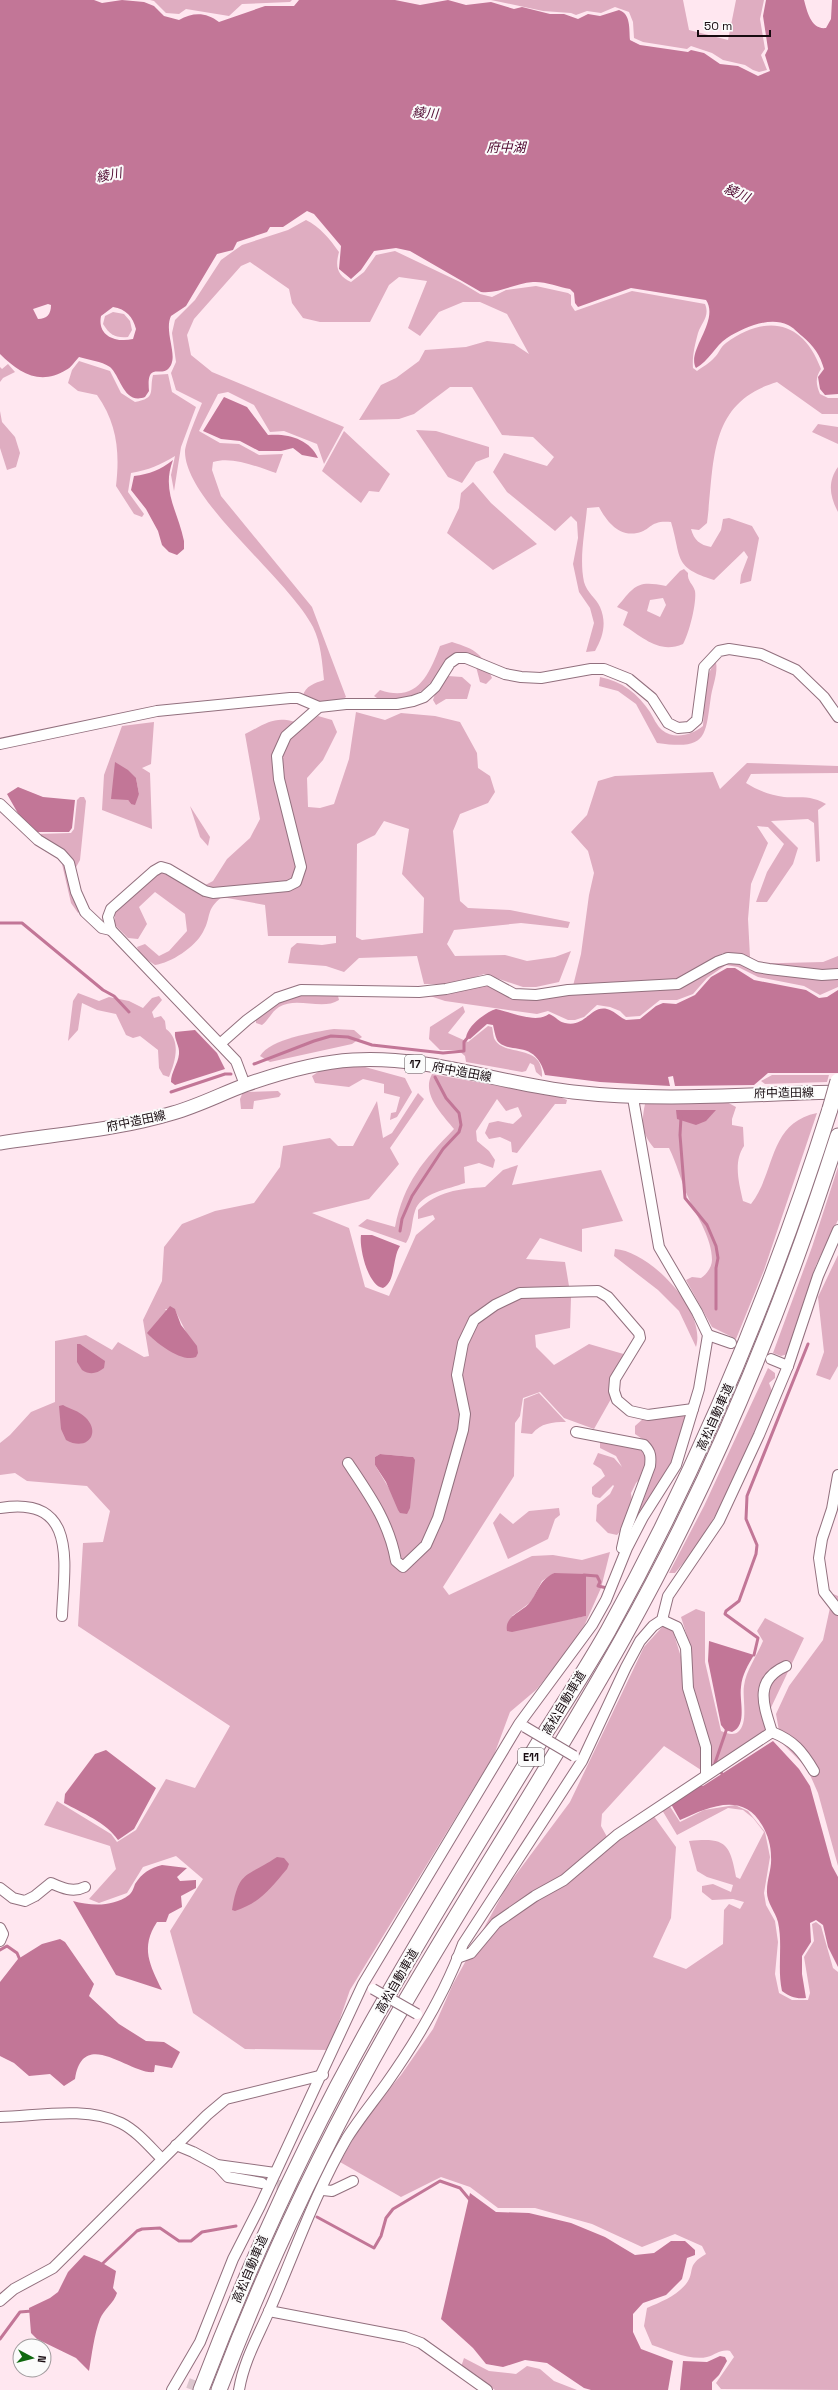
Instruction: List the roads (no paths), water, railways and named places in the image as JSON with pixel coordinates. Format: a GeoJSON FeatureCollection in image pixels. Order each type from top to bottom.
{"type":"FeatureCollection","features":[{"type":"Feature","properties":{"kind":"highway","name":"高松自動車道"},"geometry":{"type":"LineString","coordinates":[[190,2384],[221,2337],[278,2206],[384,2002],[606,1634],[654,1544],[715,1420],[752,1329],[787,1237],[830,1109],[838,1080]]}},
{"type":"Feature","properties":{"kind":"highway","name":"高松自動車道"},"geometry":{"type":"LineString","coordinates":[[219,2390],[268,2268],[329,2141],[400,2010],[621,1642],[670,1552],[728,1430],[768,1337],[803,1243],[838,1136]]}},
{"type":"Feature","properties":{"kind":"main road","name":"府中造田線"},"geometry":{"type":"LineString","coordinates":[[0,1143],[129,1124],[174,1113],[245,1085],[305,1067],[369,1059],[426,1065],[570,1092],[633,1098],[838,1092]]}},
{"type":"Feature","properties":{"kind":"street"},"geometry":{"type":"LineString","coordinates":[[0,744],[157,711],[290,698],[298,698],[319,707],[346,704],[397,704],[413,701],[424,696],[435,687],[450,663],[457,658],[466,658],[505,674],[521,677],[541,678],[591,669],[604,669],[629,679],[652,698],[668,723],[678,728],[689,727],[697,720],[704,667],[719,651],[729,649],[761,654],[796,670],[824,697],[838,717]]}},
{"type":"Feature","properties":{"kind":"street"},"geometry":{"type":"LineString","coordinates":[[245,1085],[236,1061],[221,1043],[111,930],[108,917],[111,909],[154,871],[161,868],[168,869],[205,891],[213,893],[288,886],[296,882],[301,867],[279,779],[277,756],[286,736],[319,707]]}},
{"type":"Feature","properties":{"kind":"street"},"geometry":{"type":"LineString","coordinates":[[0,804],[38,840],[61,854],[68,863],[76,892],[85,912],[102,928],[111,930]]}},
{"type":"Feature","properties":{"kind":"street"},"geometry":{"type":"LineString","coordinates":[[221,1043],[247,1020],[277,998],[301,990],[419,992],[446,990],[488,980],[514,994],[536,995],[568,990],[678,984],[717,962],[728,958],[741,959],[757,967],[769,969],[822,975],[838,974]]}},
{"type":"Feature","properties":{"kind":"street"},"geometry":{"type":"LineString","coordinates":[[172,2390],[190,2384],[200,2342],[233,2259],[276,2173],[363,1984],[522,1726],[592,1625],[606,1600],[626,1550],[644,1517],[676,1465],[699,1389],[708,1335],[697,1312],[659,1246],[633,1098]]}},
{"type":"Feature","properties":{"kind":"street"},"geometry":{"type":"LineString","coordinates":[[239,2390],[246,2357],[270,2311],[317,2197],[347,2138],[386,2083],[421,2017],[458,1958],[467,1937],[578,1759],[640,1641],[653,1626],[662,1620],[668,1596],[719,1520],[759,1435],[788,1366],[813,1288],[838,1230]]}},
{"type":"Feature","properties":{"kind":"street"},"geometry":{"type":"LineString","coordinates":[[348,1463],[383,1517],[392,1539],[396,1561],[403,1568],[426,1545],[438,1518],[463,1430],[465,1414],[457,1375],[463,1343],[474,1320],[495,1305],[520,1293],[568,1293],[585,1290],[598,1291],[608,1297],[639,1333],[640,1338],[615,1379],[614,1391],[617,1400],[630,1412],[648,1415],[693,1409]]}},
{"type":"Feature","properties":{"kind":"street"},"geometry":{"type":"LineString","coordinates":[[708,1335],[731,1343]]}},
{"type":"Feature","properties":{"kind":"street"},"geometry":{"type":"LineString","coordinates":[[771,1359],[788,1366]]}},
{"type":"Feature","properties":{"kind":"street"},"geometry":{"type":"LineString","coordinates":[[576,1432],[644,1445],[648,1449],[651,1457],[650,1466],[626,1530],[622,1548],[626,1550]]}},
{"type":"Feature","properties":{"kind":"street"},"geometry":{"type":"LineString","coordinates":[[838,1475],[832,1509],[822,1539],[819,1558],[824,1592],[838,1610]]}},
{"type":"Feature","properties":{"kind":"street"},"geometry":{"type":"LineString","coordinates":[[0,1508],[14,1506],[36,1510],[46,1514],[58,1527],[64,1542],[65,1557],[62,1616]]}},
{"type":"Feature","properties":{"kind":"street"},"geometry":{"type":"LineString","coordinates":[[662,1620],[677,1627],[686,1648],[688,1688],[706,1747],[706,1774]]}},
{"type":"Feature","properties":{"kind":"street"},"geometry":{"type":"LineString","coordinates":[[772,1732],[765,1712],[765,1682],[772,1672],[786,1666]]}},
{"type":"Feature","properties":{"kind":"street"},"geometry":{"type":"LineString","coordinates":[[522,1726],[578,1759]]}},
{"type":"Feature","properties":{"kind":"street"},"geometry":{"type":"LineString","coordinates":[[458,1958],[471,1953],[496,1923],[535,1896],[564,1880],[617,1835],[706,1774],[772,1732]]}},
{"type":"Feature","properties":{"kind":"street"},"geometry":{"type":"LineString","coordinates":[[772,1732],[788,1738],[803,1753],[814,1771]]}},
{"type":"Feature","properties":{"kind":"street"},"geometry":{"type":"LineString","coordinates":[[0,1888],[14,1898],[25,1901],[35,1896],[51,1883],[67,1890],[85,1887]]}},
{"type":"Feature","properties":{"kind":"street"},"geometry":{"type":"LineString","coordinates":[[0,1928],[3,1934],[0,1941]]}},
{"type":"Feature","properties":{"kind":"street"},"geometry":{"type":"LineString","coordinates":[[363,1984],[421,2017]]}},
{"type":"Feature","properties":{"kind":"street"},"geometry":{"type":"LineString","coordinates":[[0,2301],[14,2289],[28,2283],[53,2268],[162,2159],[226,2099],[322,2075]]}},
{"type":"Feature","properties":{"kind":"street"},"geometry":{"type":"LineString","coordinates":[[0,2117],[84,2114],[104,2117],[122,2123],[162,2159]]}},
{"type":"Feature","properties":{"kind":"street"},"geometry":{"type":"LineString","coordinates":[[176,2146],[193,2152],[217,2165],[228,2177],[262,2183]]}},
{"type":"Feature","properties":{"kind":"street"},"geometry":{"type":"LineString","coordinates":[[217,2165],[276,2173]]}},
{"type":"Feature","properties":{"kind":"street"},"geometry":{"type":"LineString","coordinates":[[323,2190],[332,2191],[353,2181]]}},
{"type":"Feature","properties":{"kind":"street"},"geometry":{"type":"LineString","coordinates":[[270,2311],[405,2336],[421,2343],[487,2390]]}},
{"type":"Feature","properties":{"kind":"water","name":"府中湖"},"geometry":{"type":"Polygon","coordinates":[[[0,0],[94,0],[102,3],[122,0],[144,2],[154,6],[164,16],[179,20],[194,14],[199,14],[209,16],[219,22],[265,6],[294,6],[299,0],[395,0],[420,5],[448,0],[466,5],[491,2],[514,9],[522,7],[550,14],[564,14],[578,19],[588,14],[600,16],[619,10],[626,15],[630,40],[640,45],[688,52],[691,50],[704,53],[720,64],[738,66],[758,76],[770,71],[765,55],[768,49],[763,16],[766,0],[804,0],[808,14],[813,23],[821,28],[826,28],[831,19],[832,0],[838,0],[838,394],[825,395],[820,389],[818,377],[824,369],[821,359],[810,343],[794,329],[781,323],[773,322],[756,324],[733,334],[723,341],[701,365],[696,368],[694,361],[695,353],[709,317],[709,308],[706,300],[631,288],[578,307],[575,303],[574,293],[570,289],[537,282],[526,283],[494,291],[481,292],[410,251],[396,248],[374,251],[361,270],[351,279],[339,269],[341,246],[314,214],[307,211],[283,227],[270,227],[267,232],[237,242],[233,250],[217,254],[186,306],[171,316],[169,328],[173,354],[171,365],[164,371],[153,372],[150,375],[149,391],[145,397],[132,397],[128,394],[114,371],[110,367],[99,362],[79,357],[68,369],[56,375],[39,377],[22,372],[0,354],[0,0]],[[48,304],[33,309],[38,319],[46,317],[49,313],[51,305],[48,304]],[[113,307],[101,316],[102,329],[114,339],[133,339],[136,329],[131,317],[122,310],[113,307]]]}},
{"type":"Feature","properties":{"kind":"water"},"geometry":{"type":"Polygon","coordinates":[[[224,397],[247,407],[268,435],[290,436],[304,442],[314,451],[318,458],[302,455],[293,448],[281,451],[259,451],[240,441],[221,439],[203,431],[224,397]]]}},
{"type":"Feature","properties":{"kind":"water"},"geometry":{"type":"Polygon","coordinates":[[[173,460],[170,471],[170,491],[184,541],[184,549],[177,555],[169,552],[162,545],[158,531],[146,509],[131,490],[134,476],[155,471],[173,460]]]}},
{"type":"Feature","properties":{"kind":"water"},"geometry":{"type":"Polygon","coordinates":[[[115,762],[128,770],[136,778],[139,794],[135,805],[131,804],[128,800],[111,799],[115,762]]]}},
{"type":"Feature","properties":{"kind":"water"},"geometry":{"type":"Polygon","coordinates":[[[18,787],[43,797],[75,800],[72,828],[69,832],[36,832],[20,817],[7,794],[18,787]]]}},
{"type":"Feature","properties":{"kind":"water"},"geometry":{"type":"Polygon","coordinates":[[[727,968],[735,968],[754,980],[806,990],[819,998],[827,997],[838,990],[838,1073],[768,1073],[754,1085],[675,1086],[673,1076],[668,1077],[670,1086],[600,1082],[545,1075],[541,1063],[528,1051],[502,1045],[497,1040],[493,1025],[487,1024],[470,1039],[466,1038],[467,1033],[473,1024],[487,1013],[496,1009],[530,1018],[544,1017],[549,1014],[563,1022],[572,1024],[583,1020],[596,1010],[601,1009],[610,1010],[626,1020],[640,1019],[656,1006],[663,1003],[676,1004],[695,995],[711,977],[727,968]]]}},
{"type":"Feature","properties":{"kind":"water"},"geometry":{"type":"Polygon","coordinates":[[[195,1030],[217,1053],[225,1069],[175,1085],[171,1082],[171,1078],[179,1051],[175,1038],[175,1032],[195,1030]]]}},
{"type":"Feature","properties":{"kind":"water"},"geometry":{"type":"Polygon","coordinates":[[[676,1110],[716,1110],[706,1121],[696,1125],[677,1119],[676,1110]]]}},
{"type":"Feature","properties":{"kind":"water"},"geometry":{"type":"Polygon","coordinates":[[[361,1235],[372,1235],[400,1246],[390,1281],[383,1288],[378,1286],[373,1281],[369,1274],[361,1248],[361,1235]]]}},
{"type":"Feature","properties":{"kind":"water"},"geometry":{"type":"Polygon","coordinates":[[[170,1306],[175,1309],[181,1325],[197,1346],[198,1353],[196,1357],[190,1358],[177,1355],[156,1342],[147,1333],[170,1306]]]}},
{"type":"Feature","properties":{"kind":"water"},"geometry":{"type":"Polygon","coordinates":[[[77,1344],[80,1344],[105,1361],[104,1368],[93,1373],[88,1373],[82,1370],[77,1362],[77,1344]]]}},
{"type":"Feature","properties":{"kind":"water"},"geometry":{"type":"Polygon","coordinates":[[[63,1405],[80,1413],[90,1423],[92,1434],[90,1439],[86,1442],[80,1444],[66,1440],[61,1429],[59,1406],[63,1405]]]}},
{"type":"Feature","properties":{"kind":"water"},"geometry":{"type":"Polygon","coordinates":[[[380,1454],[413,1457],[415,1460],[410,1508],[407,1514],[400,1513],[398,1510],[386,1482],[375,1465],[375,1457],[380,1454]]]}},
{"type":"Feature","properties":{"kind":"water"},"geometry":{"type":"Polygon","coordinates":[[[554,1573],[586,1574],[586,1616],[512,1632],[507,1631],[508,1621],[511,1617],[528,1605],[540,1585],[554,1573]]]}},
{"type":"Feature","properties":{"kind":"water"},"geometry":{"type":"Polygon","coordinates":[[[709,1641],[754,1655],[743,1678],[741,1693],[742,1712],[740,1724],[737,1729],[732,1732],[725,1730],[721,1725],[708,1661],[709,1641]]]}},
{"type":"Feature","properties":{"kind":"water"},"geometry":{"type":"Polygon","coordinates":[[[773,1741],[799,1769],[810,1786],[832,1866],[838,1877],[838,1967],[828,1947],[823,1925],[816,1920],[810,1923],[811,1942],[802,1956],[802,1974],[806,1998],[793,1997],[782,1991],[778,1922],[767,1894],[771,1861],[770,1849],[762,1825],[754,1814],[745,1808],[735,1805],[713,1807],[680,1820],[671,1804],[697,1785],[703,1786],[773,1741]]]}},
{"type":"Feature","properties":{"kind":"water"},"geometry":{"type":"Polygon","coordinates":[[[106,1750],[156,1788],[134,1829],[118,1840],[100,1823],[64,1803],[65,1794],[95,1754],[106,1750]]]}},
{"type":"Feature","properties":{"kind":"water"},"geometry":{"type":"Polygon","coordinates":[[[277,1857],[284,1858],[289,1864],[287,1869],[270,1889],[258,1899],[244,1908],[235,1911],[232,1910],[241,1881],[251,1872],[277,1857]]]}},
{"type":"Feature","properties":{"kind":"water"},"geometry":{"type":"Polygon","coordinates":[[[162,1865],[187,1868],[177,1877],[180,1881],[196,1880],[196,1888],[181,1896],[182,1907],[169,1914],[166,1922],[157,1922],[149,1940],[148,1948],[151,1964],[162,1990],[116,1975],[73,1901],[87,1904],[116,1902],[130,1894],[135,1884],[143,1874],[150,1869],[162,1865]]]}},
{"type":"Feature","properties":{"kind":"water"},"geometry":{"type":"Polygon","coordinates":[[[60,1939],[65,1942],[94,1984],[89,1996],[119,2024],[146,2041],[164,2042],[180,2052],[172,2068],[155,2065],[154,2072],[144,2071],[97,2054],[87,2056],[80,2064],[75,2079],[64,2086],[50,2074],[29,2076],[14,2063],[0,2056],[0,1982],[18,1959],[42,1944],[60,1939]]]}},
{"type":"Feature","properties":{"kind":"water"},"geometry":{"type":"Polygon","coordinates":[[[470,2193],[496,2212],[529,2213],[571,2223],[605,2237],[635,2255],[654,2253],[671,2241],[685,2241],[695,2250],[695,2255],[687,2258],[682,2279],[666,2295],[643,2303],[633,2314],[633,2332],[641,2349],[673,2361],[668,2390],[591,2390],[584,2388],[547,2363],[525,2360],[503,2367],[486,2364],[473,2348],[441,2319],[470,2193]]]}},
{"type":"Feature","properties":{"kind":"water"},"geometry":{"type":"Polygon","coordinates":[[[84,2255],[99,2261],[116,2271],[113,2288],[117,2293],[114,2300],[100,2319],[89,2371],[76,2358],[52,2346],[52,2338],[36,2338],[31,2333],[29,2308],[50,2298],[58,2292],[68,2272],[84,2255]]]}},
{"type":"Feature","properties":{"kind":"water"},"geometry":{"type":"Polygon","coordinates":[[[720,2356],[725,2357],[727,2361],[719,2375],[712,2382],[712,2390],[680,2390],[683,2361],[707,2362],[720,2356]]]}},
{"type":"Feature","properties":{"kind":"waterway"},"geometry":{"type":"LineString","coordinates":[[0,923],[22,923],[103,990],[114,996],[129,1012]]}},
{"type":"Feature","properties":{"kind":"waterway"},"geometry":{"type":"LineString","coordinates":[[254,1064],[331,1036],[348,1037],[372,1045],[443,1053],[464,1051],[464,1042],[469,1036]]}},
{"type":"Feature","properties":{"kind":"waterway"},"geometry":{"type":"LineString","coordinates":[[171,1092],[225,1074],[231,1074]]}},
{"type":"Feature","properties":{"kind":"waterway"},"geometry":{"type":"LineString","coordinates":[[400,1231],[402,1219],[412,1196],[443,1149],[459,1132],[461,1125],[459,1113],[446,1098],[435,1077]]}},
{"type":"Feature","properties":{"kind":"waterway"},"geometry":{"type":"LineString","coordinates":[[681,1117],[680,1135],[685,1198],[707,1225],[716,1246],[718,1258],[716,1268],[716,1309]]}},
{"type":"Feature","properties":{"kind":"waterway"},"geometry":{"type":"LineString","coordinates":[[754,1655],[758,1638],[725,1614],[726,1611],[739,1601],[756,1554],[757,1545],[746,1519],[747,1496],[808,1344]]}},
{"type":"Feature","properties":{"kind":"waterway"},"geometry":{"type":"LineString","coordinates":[[584,1575],[597,1576],[600,1582],[598,1586],[607,1588]]}},
{"type":"Feature","properties":{"kind":"waterway"},"geometry":{"type":"LineString","coordinates":[[724,1777],[715,1763],[727,1728]]}},
{"type":"Feature","properties":{"kind":"waterway"},"geometry":{"type":"LineString","coordinates":[[0,1950],[7,1946],[17,1953],[20,1960]]}},
{"type":"Feature","properties":{"kind":"waterway"},"geometry":{"type":"LineString","coordinates":[[317,2217],[374,2248],[381,2236],[386,2218],[393,2209],[440,2181],[460,2188],[470,2200]]}},
{"type":"Feature","properties":{"kind":"waterway"},"geometry":{"type":"LineString","coordinates":[[100,2266],[137,2231],[142,2229],[160,2228],[179,2241],[191,2241],[202,2232],[236,2226]]}},
{"type":"Feature","properties":{"kind":"waterway"},"geometry":{"type":"LineString","coordinates":[[0,2339],[20,2312],[32,2311]]}},
{"type":"Feature","properties":{"kind":"tunnel"},"geometry":{"type":"LineString","coordinates":[[262,2183],[311,2189]]}},
{"type":"Feature","properties":{"kind":"tunnel"},"geometry":{"type":"LineString","coordinates":[[188,2383],[207,2390]]}},
{"type":"Feature","properties":{"kind":"water label","name":"綾川"},"geometry":{"type":"Point","coordinates":[425,113]}},
{"type":"Feature","properties":{"kind":"water label","name":"綾川"},"geometry":{"type":"Point","coordinates":[109,175]}},
{"type":"Feature","properties":{"kind":"water label","name":"綾川"},"geometry":{"type":"Point","coordinates":[737,193]}}]}
